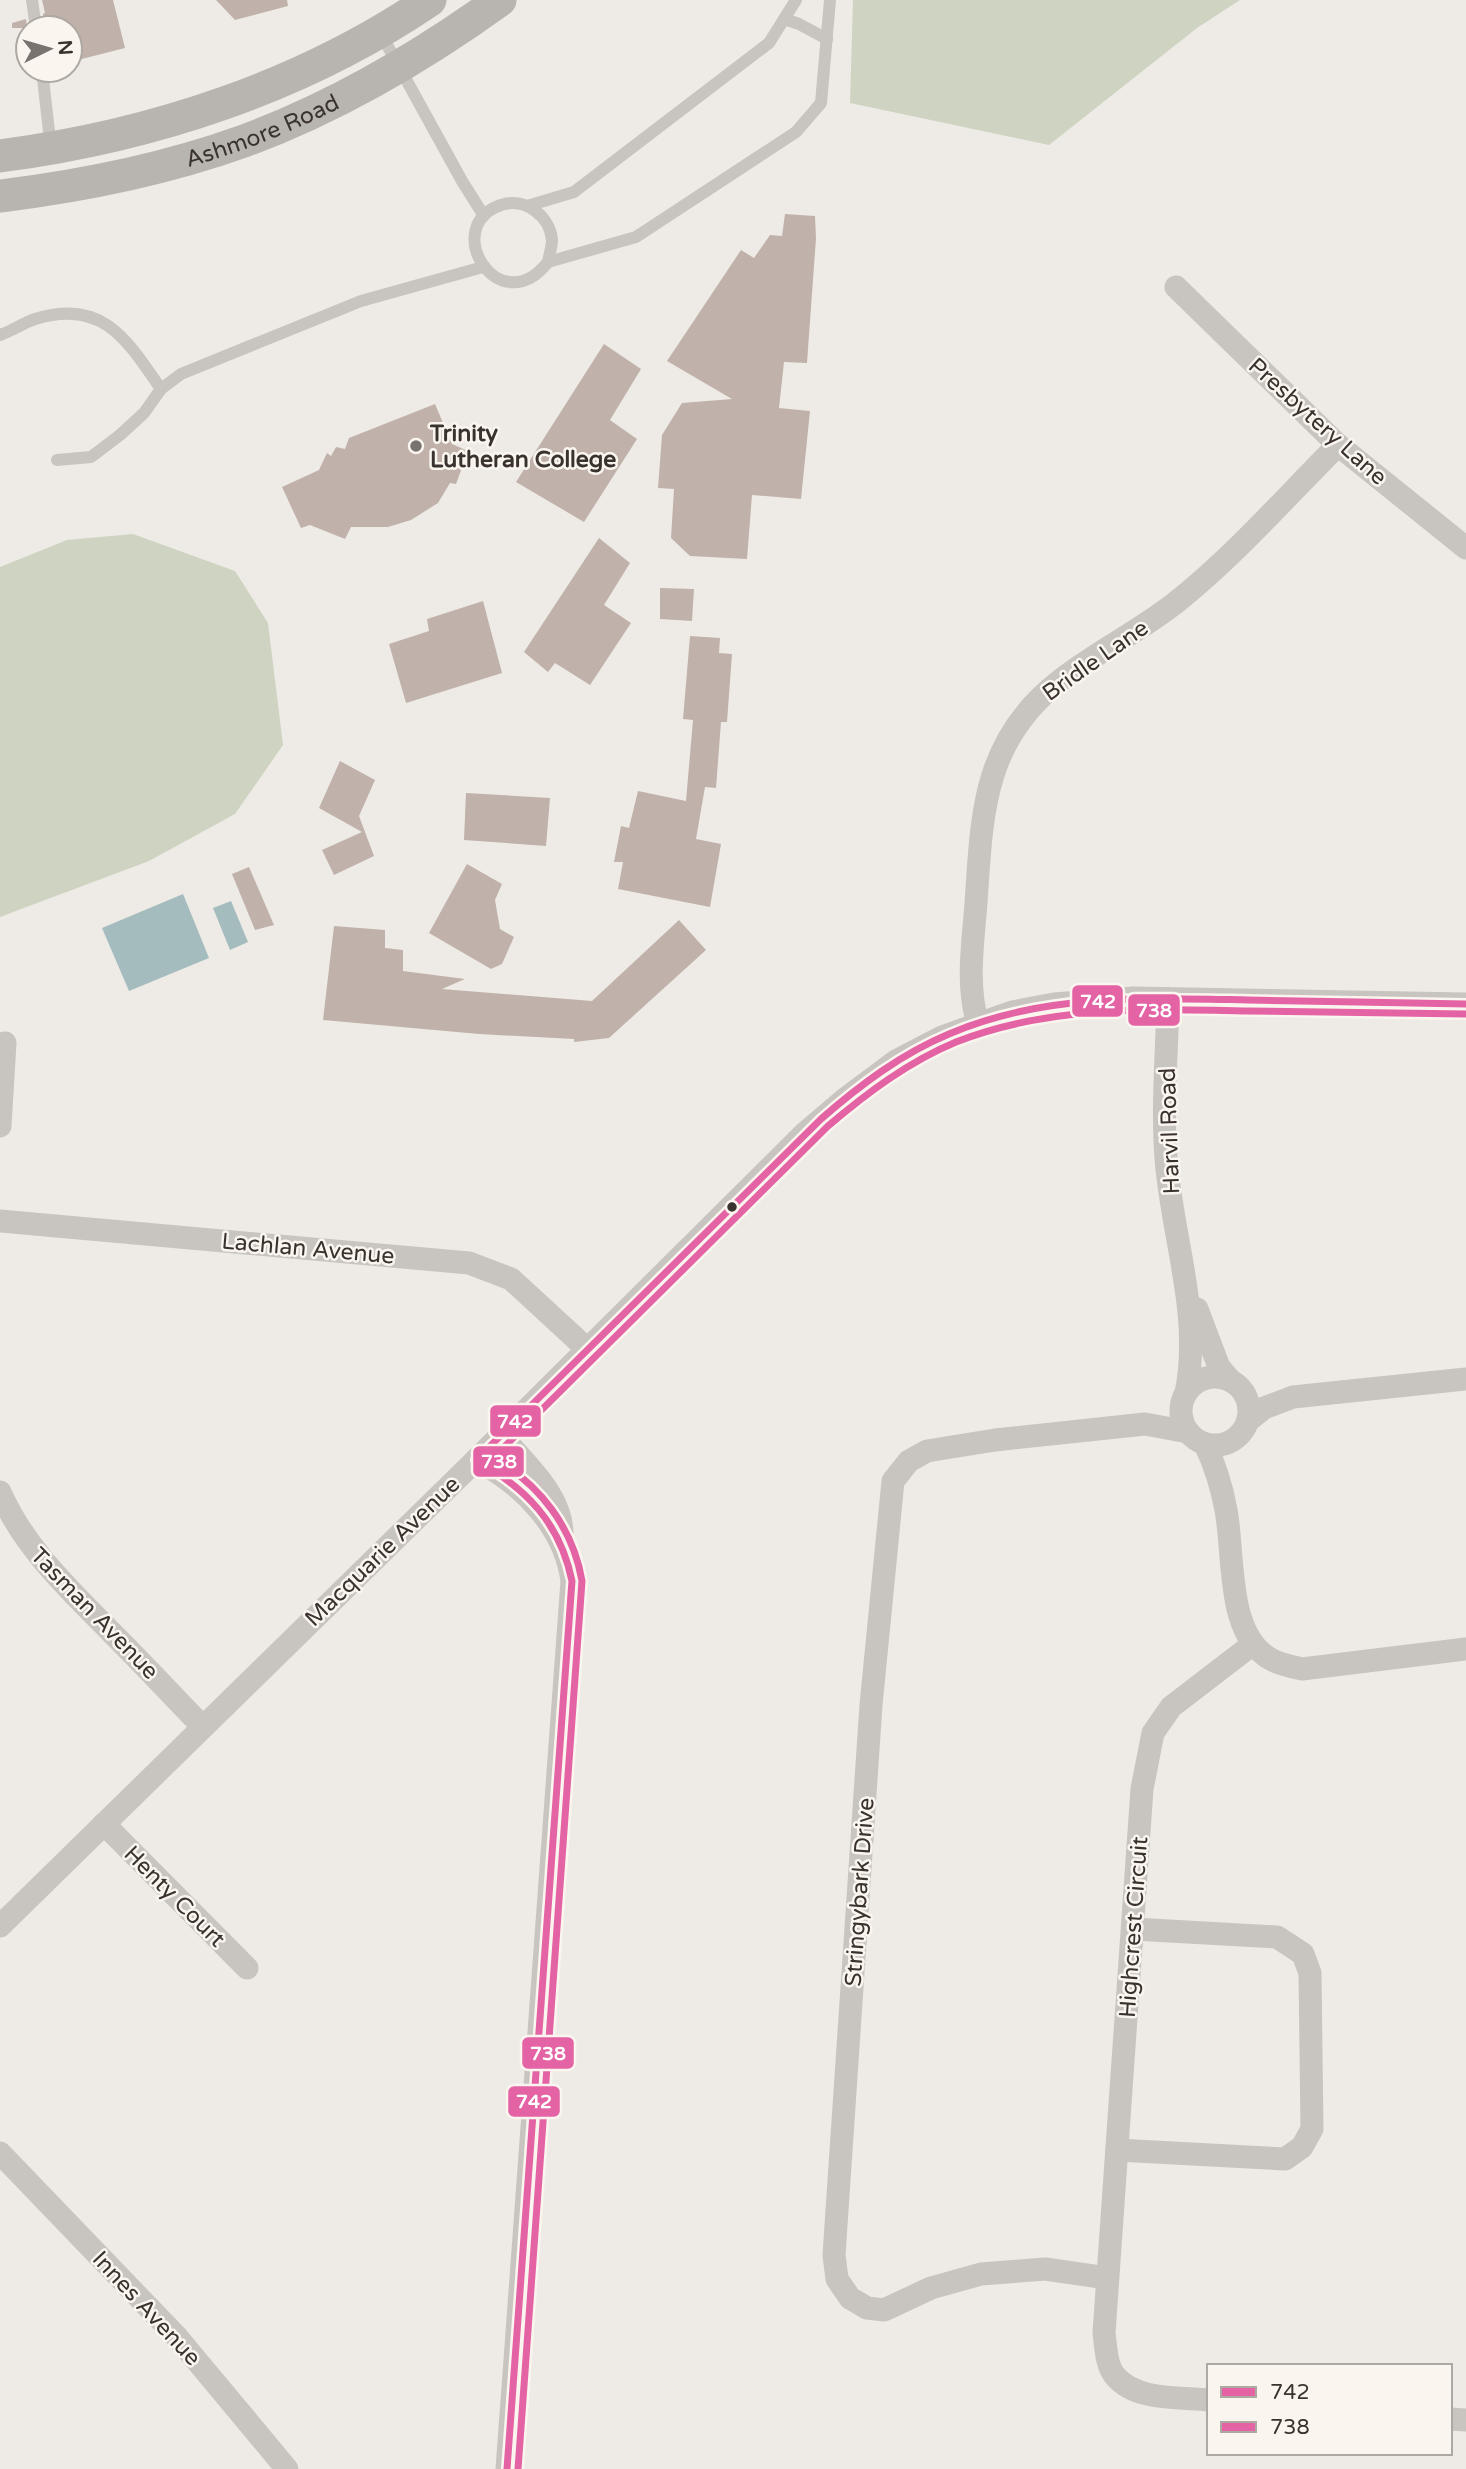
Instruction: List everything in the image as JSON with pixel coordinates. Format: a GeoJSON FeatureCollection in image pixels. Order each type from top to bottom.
{"type":"FeatureCollection","features":[{"type":"Feature","properties":{"kind":"main road","name":"Ashmore Road"},"geometry":{"type":"LineString","coordinates":[[0,156],[51,149],[173,121],[211,109],[283,79],[380,31],[430,0]]}},
{"type":"Feature","properties":{"kind":"main road","name":"Ashmore Road"},"geometry":{"type":"LineString","coordinates":[[0,196],[42,191],[125,174],[176,162],[242,141],[319,108],[399,67],[500,0]]}},
{"type":"Feature","properties":{"kind":"street","name":"Presbytery Lane"},"geometry":{"type":"LineString","coordinates":[[1176,287],[1338,445],[1466,548]]}},
{"type":"Feature","properties":{"kind":"street","name":"Bridle Lane"},"geometry":{"type":"LineString","coordinates":[[978,1024],[970,983],[983,812],[993,771],[1008,740],[1032,706],[1057,683],[1165,612],[1200,584],[1338,445]]}},
{"type":"Feature","properties":{"kind":"street","name":"Macquarie Avenue"},"geometry":{"type":"LineString","coordinates":[[0,1926],[476,1460],[804,1133],[896,1061],[943,1038],[1012,1012],[1101,999],[1466,1004]]}},
{"type":"Feature","properties":{"kind":"street","name":"Harvil Road"},"geometry":{"type":"LineString","coordinates":[[1168,999],[1166,1157],[1192,1344],[1184,1398]]}},
{"type":"Feature","properties":{"kind":"street"},"geometry":{"type":"LineString","coordinates":[[0,1126],[5,1043]]}},
{"type":"Feature","properties":{"kind":"street","name":"Lachlan Avenue"},"geometry":{"type":"LineString","coordinates":[[0,1221],[469,1263],[511,1279],[586,1348]]}},
{"type":"Feature","properties":{"kind":"street","name":"Harvil Road"},"geometry":{"type":"LineString","coordinates":[[1182,1263],[1219,1367],[1234,1383]]}},
{"type":"Feature","properties":{"kind":"street"},"geometry":{"type":"LineString","coordinates":[[1466,1379],[1293,1397],[1261,1393],[1220,1377],[1201,1380],[1184,1398],[1181,1412],[1213,1460],[1226,1510],[1236,1602],[1253,1644],[1271,1660],[1302,1669],[1466,1648]]}},
{"type":"Feature","properties":{"kind":"street"},"geometry":{"type":"LineString","coordinates":[[1234,1383],[1249,1403],[1249,1420]]}},
{"type":"Feature","properties":{"kind":"street"},"geometry":{"type":"LineString","coordinates":[[1226,1510],[1230,1452],[1234,1441],[1249,1420],[1264,1408],[1293,1397]]}},
{"type":"Feature","properties":{"kind":"street","name":"Stringybark Drive"},"geometry":{"type":"LineString","coordinates":[[1145,1424],[1184,1398]]}},
{"type":"Feature","properties":{"kind":"street","name":"Stringybark Drive"},"geometry":{"type":"LineString","coordinates":[[1107,2278],[1045,2269],[981,2274],[931,2288],[884,2310],[867,2308],[850,2298],[837,2279],[835,2255],[871,1705],[893,1480],[909,1461],[927,1451],[995,1440],[1145,1424],[1197,1438]]}},
{"type":"Feature","properties":{"kind":"street"},"geometry":{"type":"LineString","coordinates":[[500,1434],[554,1500],[561,1520],[562,1541]]}},
{"type":"Feature","properties":{"kind":"street"},"geometry":{"type":"LineString","coordinates":[[1197,1438],[1215,1446],[1234,1441]]}},
{"type":"Feature","properties":{"kind":"street"},"geometry":{"type":"LineString","coordinates":[[476,1460],[515,1486],[549,1522],[562,1541],[570,1562],[572,1597],[507,2469]]}},
{"type":"Feature","properties":{"kind":"street","name":"Tasman Avenue"},"geometry":{"type":"LineString","coordinates":[[0,1492],[28,1544],[64,1585],[202,1726]]}},
{"type":"Feature","properties":{"kind":"street","name":"Highcrest Circuit"},"geometry":{"type":"LineString","coordinates":[[1207,2400],[1149,2395],[1130,2387],[1114,2375],[1107,2357],[1104,2333],[1107,2278],[1142,1789],[1153,1733],[1171,1707],[1253,1644]]}},
{"type":"Feature","properties":{"kind":"street","name":"Henty Court"},"geometry":{"type":"LineString","coordinates":[[104,1824],[247,1968]]}},
{"type":"Feature","properties":{"kind":"street"},"geometry":{"type":"LineString","coordinates":[[1118,2150],[1285,2158],[1302,2147],[1312,2129],[1310,1973],[1303,1954],[1277,1937],[1133,1929]]}},
{"type":"Feature","properties":{"kind":"street","name":"Innes Avenue"},"geometry":{"type":"LineString","coordinates":[[0,2153],[177,2337],[287,2469]]}},
{"type":"Feature","properties":{"kind":"lane"},"geometry":{"type":"LineString","coordinates":[[527,206],[574,192],[769,43],[796,0]]}},
{"type":"Feature","properties":{"kind":"lane"},"geometry":{"type":"LineString","coordinates":[[548,262],[636,237],[796,132],[821,103],[830,0]]}},
{"type":"Feature","properties":{"kind":"lane"},"geometry":{"type":"LineString","coordinates":[[784,19],[827,39]]}},
{"type":"Feature","properties":{"kind":"lane"},"geometry":{"type":"LineString","coordinates":[[380,31],[484,216]]}},
{"type":"Feature","properties":{"kind":"lane"},"geometry":{"type":"LineString","coordinates":[[44,84],[51,149]]}},
{"type":"Feature","properties":{"kind":"lane"},"geometry":{"type":"LineString","coordinates":[[514,203],[527,206],[544,219],[550,229],[552,242],[548,262],[539,272],[518,282],[499,280],[488,272],[477,258],[474,238],[484,216],[500,205],[514,203]]}},
{"type":"Feature","properties":{"kind":"lane"},"geometry":{"type":"LineString","coordinates":[[57,460],[90,457],[144,413],[161,389],[181,374],[361,301],[483,267]]}},
{"type":"Feature","properties":{"kind":"lane"},"geometry":{"type":"LineString","coordinates":[[0,335],[35,319],[85,314],[110,325],[161,389]]}},
{"type":"Feature","properties":{"kind":"green space"},"geometry":{"type":"Polygon","coordinates":[[[853,0],[1240,0],[1197,28],[1049,145],[850,103],[853,0]]]}},
{"type":"Feature","properties":{"kind":"green space"},"geometry":{"type":"Polygon","coordinates":[[[133,534],[235,571],[268,623],[283,745],[235,814],[149,861],[0,917],[0,567],[67,540],[133,534]]]}},
{"type":"Feature","properties":{"kind":"water"},"geometry":{"type":"Polygon","coordinates":[[[183,894],[209,958],[129,991],[102,928],[183,894]]]}},
{"type":"Feature","properties":{"kind":"water"},"geometry":{"type":"Polygon","coordinates":[[[231,901],[248,942],[230,950],[213,908],[231,901]]]}},
{"type":"Feature","properties":{"kind":"building"},"geometry":{"type":"Polygon","coordinates":[[[42,0],[113,0],[125,48],[84,58],[84,14],[43,14],[42,0]]]}},
{"type":"Feature","properties":{"kind":"building"},"geometry":{"type":"Polygon","coordinates":[[[216,0],[287,0],[288,6],[235,20],[216,0]]]}},
{"type":"Feature","properties":{"kind":"building"},"geometry":{"type":"Polygon","coordinates":[[[785,214],[815,216],[816,238],[807,363],[784,362],[779,408],[810,411],[801,499],[752,495],[747,559],[690,556],[671,538],[674,489],[658,488],[662,435],[682,403],[732,399],[667,361],[741,250],[754,258],[770,235],[782,236],[785,214]]]}},
{"type":"Feature","properties":{"kind":"building"},"geometry":{"type":"Polygon","coordinates":[[[604,344],[641,369],[610,420],[637,439],[584,522],[516,482],[604,344]]]}},
{"type":"Feature","properties":{"kind":"building"},"geometry":{"type":"Polygon","coordinates":[[[435,404],[452,444],[468,451],[456,484],[450,483],[438,503],[411,520],[388,527],[351,527],[345,539],[310,525],[301,528],[282,487],[319,470],[327,453],[331,456],[336,447],[345,449],[349,438],[435,404]]]}},
{"type":"Feature","properties":{"kind":"building"},"geometry":{"type":"Polygon","coordinates":[[[599,538],[630,563],[604,605],[631,623],[590,685],[555,663],[548,672],[524,652],[599,538]]]}},
{"type":"Feature","properties":{"kind":"building"},"geometry":{"type":"Polygon","coordinates":[[[660,588],[694,589],[692,621],[660,619],[660,588]]]}},
{"type":"Feature","properties":{"kind":"building"},"geometry":{"type":"Polygon","coordinates":[[[483,601],[502,673],[406,703],[389,644],[429,631],[427,619],[483,601]]]}},
{"type":"Feature","properties":{"kind":"building"},"geometry":{"type":"Polygon","coordinates":[[[690,636],[720,638],[719,653],[732,654],[727,722],[721,722],[716,788],[705,787],[696,839],[721,844],[710,907],[618,889],[623,862],[614,862],[621,826],[629,828],[638,791],[686,801],[693,720],[683,719],[690,636]]]}},
{"type":"Feature","properties":{"kind":"building"},"geometry":{"type":"Polygon","coordinates":[[[340,761],[375,780],[359,816],[374,856],[334,875],[322,850],[362,832],[319,808],[340,761]]]}},
{"type":"Feature","properties":{"kind":"building"},"geometry":{"type":"Polygon","coordinates":[[[466,793],[550,798],[546,846],[464,840],[466,793]]]}},
{"type":"Feature","properties":{"kind":"building"},"geometry":{"type":"Polygon","coordinates":[[[467,864],[502,884],[495,900],[500,929],[514,937],[502,964],[491,969],[429,933],[467,864]]]}},
{"type":"Feature","properties":{"kind":"building"},"geometry":{"type":"Polygon","coordinates":[[[249,867],[274,925],[255,930],[232,874],[249,867]]]}},
{"type":"Feature","properties":{"kind":"building"},"geometry":{"type":"Polygon","coordinates":[[[679,920],[706,950],[609,1038],[574,1042],[574,1039],[479,1034],[323,1020],[334,926],[385,930],[385,948],[403,950],[403,971],[465,979],[442,989],[592,1001],[679,920]]]}},
{"type":"Feature","properties":{"kind":"transit line","name":"742"},"geometry":{"type":"LineString","coordinates":[[507,2469],[572,1581],[559,1542],[539,1510],[511,1483],[476,1460],[821,1119],[882,1071],[931,1042],[985,1021],[1022,1011],[1096,1001],[1172,999],[1466,1004]]}},
{"type":"Feature","properties":{"kind":"transit line","name":"738"},"geometry":{"type":"LineString","coordinates":[[518,2469],[582,1581],[571,1543],[552,1509],[525,1481],[493,1458],[828,1126],[889,1079],[938,1050],[991,1030],[1027,1021],[1100,1012],[1174,1010],[1466,1014]]}},
{"type":"Feature","properties":{"kind":"place","name":"Trinity Lutheran College"},"geometry":{"type":"Point","coordinates":[416,446]}}]}
